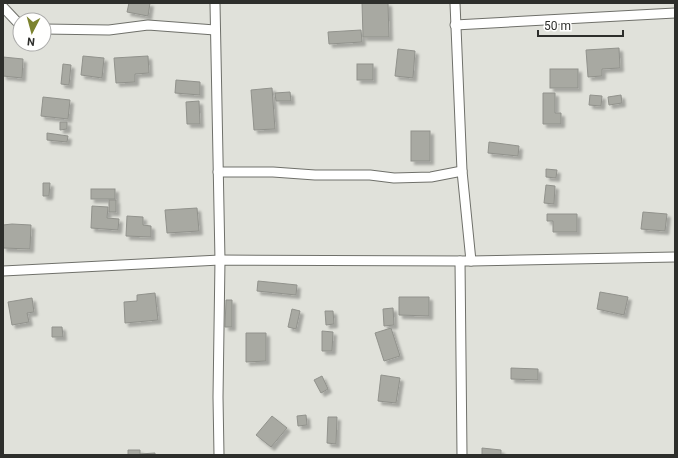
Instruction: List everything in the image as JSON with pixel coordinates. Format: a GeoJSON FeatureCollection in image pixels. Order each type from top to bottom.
{"type":"FeatureCollection","features":[{"type":"Feature","properties":{"kind":"street"},"geometry":{"type":"LineString","coordinates":[[215,3],[220,260],[218,397],[219,455]]}},
{"type":"Feature","properties":{"kind":"street"},"geometry":{"type":"LineString","coordinates":[[455,3],[462,171],[471,262]]}},
{"type":"Feature","properties":{"kind":"street"},"geometry":{"type":"LineString","coordinates":[[3,7],[12,17]]}},
{"type":"Feature","properties":{"kind":"street"},"geometry":{"type":"LineString","coordinates":[[455,25],[675,13]]}},
{"type":"Feature","properties":{"kind":"street"},"geometry":{"type":"LineString","coordinates":[[52,29],[109,30],[148,25],[215,30]]}},
{"type":"Feature","properties":{"kind":"street"},"geometry":{"type":"LineString","coordinates":[[218,172],[370,175],[394,178],[431,177],[462,171]]}},
{"type":"Feature","properties":{"kind":"street"},"geometry":{"type":"LineString","coordinates":[[3,272],[220,260],[471,262],[675,257]]}},
{"type":"Feature","properties":{"kind":"street"},"geometry":{"type":"LineString","coordinates":[[460,262],[462,455]]}},
{"type":"Feature","properties":{"kind":"building"},"geometry":{"type":"Polygon","coordinates":[[[129,3],[150,3],[148,16],[127,12],[129,3]]]}},
{"type":"Feature","properties":{"kind":"building"},"geometry":{"type":"Polygon","coordinates":[[[362,3],[388,3],[389,37],[363,37],[362,3]]]}},
{"type":"Feature","properties":{"kind":"building"},"geometry":{"type":"Polygon","coordinates":[[[361,30],[362,42],[329,44],[328,32],[361,30]]]}},
{"type":"Feature","properties":{"kind":"building"},"geometry":{"type":"Polygon","coordinates":[[[619,48],[620,68],[602,69],[602,76],[588,77],[586,50],[619,48]]]}},
{"type":"Feature","properties":{"kind":"building"},"geometry":{"type":"Polygon","coordinates":[[[398,49],[415,51],[413,78],[395,76],[398,49]]]}},
{"type":"Feature","properties":{"kind":"building"},"geometry":{"type":"Polygon","coordinates":[[[83,56],[104,58],[102,78],[81,75],[83,56]]]}},
{"type":"Feature","properties":{"kind":"building"},"geometry":{"type":"Polygon","coordinates":[[[148,56],[149,73],[135,74],[135,82],[116,83],[114,58],[148,56]]]}},
{"type":"Feature","properties":{"kind":"building"},"geometry":{"type":"Polygon","coordinates":[[[3,57],[23,59],[22,78],[3,76],[3,57]]]}},
{"type":"Feature","properties":{"kind":"building"},"geometry":{"type":"Polygon","coordinates":[[[63,64],[71,65],[69,85],[61,84],[63,64]]]}},
{"type":"Feature","properties":{"kind":"building"},"geometry":{"type":"Polygon","coordinates":[[[357,64],[373,64],[373,80],[357,80],[357,64]]]}},
{"type":"Feature","properties":{"kind":"building"},"geometry":{"type":"Polygon","coordinates":[[[550,69],[578,69],[578,88],[550,88],[550,69]]]}},
{"type":"Feature","properties":{"kind":"building"},"geometry":{"type":"Polygon","coordinates":[[[176,80],[200,82],[200,95],[175,93],[176,80]]]}},
{"type":"Feature","properties":{"kind":"building"},"geometry":{"type":"Polygon","coordinates":[[[272,88],[275,129],[254,130],[251,90],[272,88]]]}},
{"type":"Feature","properties":{"kind":"building"},"geometry":{"type":"Polygon","coordinates":[[[290,92],[291,101],[276,101],[275,93],[290,92]]]}},
{"type":"Feature","properties":{"kind":"building"},"geometry":{"type":"Polygon","coordinates":[[[543,93],[555,93],[555,113],[561,113],[561,124],[543,124],[543,93]]]}},
{"type":"Feature","properties":{"kind":"building"},"geometry":{"type":"Polygon","coordinates":[[[590,95],[602,96],[601,106],[589,105],[590,95]]]}},
{"type":"Feature","properties":{"kind":"building"},"geometry":{"type":"Polygon","coordinates":[[[621,95],[622,103],[609,105],[608,97],[621,95]]]}},
{"type":"Feature","properties":{"kind":"building"},"geometry":{"type":"Polygon","coordinates":[[[43,97],[70,100],[68,119],[41,116],[43,97]]]}},
{"type":"Feature","properties":{"kind":"building"},"geometry":{"type":"Polygon","coordinates":[[[199,101],[200,124],[187,124],[186,102],[199,101]]]}},
{"type":"Feature","properties":{"kind":"building"},"geometry":{"type":"Polygon","coordinates":[[[60,122],[67,122],[67,129],[60,130],[60,122]]]}},
{"type":"Feature","properties":{"kind":"building"},"geometry":{"type":"Polygon","coordinates":[[[411,131],[430,131],[430,161],[411,161],[411,131]]]}},
{"type":"Feature","properties":{"kind":"building"},"geometry":{"type":"Polygon","coordinates":[[[47,133],[68,136],[67,142],[47,140],[47,133]]]}},
{"type":"Feature","properties":{"kind":"building"},"geometry":{"type":"Polygon","coordinates":[[[489,142],[519,146],[518,156],[488,153],[489,142]]]}},
{"type":"Feature","properties":{"kind":"building"},"geometry":{"type":"Polygon","coordinates":[[[546,169],[557,170],[556,178],[546,177],[546,169]]]}},
{"type":"Feature","properties":{"kind":"building"},"geometry":{"type":"Polygon","coordinates":[[[43,183],[50,183],[49,196],[43,196],[43,183]]]}},
{"type":"Feature","properties":{"kind":"building"},"geometry":{"type":"Polygon","coordinates":[[[546,185],[555,186],[554,204],[544,203],[546,185]]]}},
{"type":"Feature","properties":{"kind":"building"},"geometry":{"type":"Polygon","coordinates":[[[91,189],[115,189],[115,199],[91,199],[91,189]]]}},
{"type":"Feature","properties":{"kind":"building"},"geometry":{"type":"Polygon","coordinates":[[[109,200],[116,200],[116,212],[109,212],[109,200]]]}},
{"type":"Feature","properties":{"kind":"building"},"geometry":{"type":"Polygon","coordinates":[[[92,206],[108,207],[107,218],[119,219],[118,230],[91,228],[92,206]]]}},
{"type":"Feature","properties":{"kind":"building"},"geometry":{"type":"Polygon","coordinates":[[[197,208],[199,231],[167,233],[165,210],[197,208]]]}},
{"type":"Feature","properties":{"kind":"building"},"geometry":{"type":"Polygon","coordinates":[[[643,212],[667,214],[665,231],[641,229],[643,212]]]}},
{"type":"Feature","properties":{"kind":"building"},"geometry":{"type":"Polygon","coordinates":[[[547,214],[577,214],[577,232],[553,232],[553,221],[547,221],[547,214]]]}},
{"type":"Feature","properties":{"kind":"building"},"geometry":{"type":"Polygon","coordinates":[[[127,216],[143,217],[143,225],[151,226],[151,237],[126,236],[127,216]]]}},
{"type":"Feature","properties":{"kind":"building"},"geometry":{"type":"Polygon","coordinates":[[[3,225],[31,225],[30,249],[3,248],[3,225]]]}},
{"type":"Feature","properties":{"kind":"building"},"geometry":{"type":"Polygon","coordinates":[[[258,281],[297,285],[296,295],[257,291],[258,281]]]}},
{"type":"Feature","properties":{"kind":"building"},"geometry":{"type":"Polygon","coordinates":[[[600,292],[628,297],[624,315],[597,309],[600,292]]]}},
{"type":"Feature","properties":{"kind":"building"},"geometry":{"type":"Polygon","coordinates":[[[155,293],[158,320],[125,323],[124,302],[137,301],[137,295],[155,293]]]}},
{"type":"Feature","properties":{"kind":"building"},"geometry":{"type":"Polygon","coordinates":[[[399,297],[429,297],[429,316],[399,315],[399,297]]]}},
{"type":"Feature","properties":{"kind":"building"},"geometry":{"type":"Polygon","coordinates":[[[32,298],[34,312],[27,313],[29,322],[12,325],[8,302],[32,298]]]}},
{"type":"Feature","properties":{"kind":"building"},"geometry":{"type":"Polygon","coordinates":[[[226,300],[232,300],[232,327],[225,327],[226,300]]]}},
{"type":"Feature","properties":{"kind":"building"},"geometry":{"type":"Polygon","coordinates":[[[393,308],[394,325],[384,326],[383,309],[393,308]]]}},
{"type":"Feature","properties":{"kind":"building"},"geometry":{"type":"Polygon","coordinates":[[[292,309],[300,311],[296,329],[288,327],[292,309]]]}},
{"type":"Feature","properties":{"kind":"building"},"geometry":{"type":"Polygon","coordinates":[[[325,311],[333,311],[334,324],[326,325],[325,311]]]}},
{"type":"Feature","properties":{"kind":"building"},"geometry":{"type":"Polygon","coordinates":[[[52,327],[62,327],[63,337],[52,337],[52,327]]]}},
{"type":"Feature","properties":{"kind":"building"},"geometry":{"type":"Polygon","coordinates":[[[391,328],[400,356],[384,361],[375,333],[391,328]]]}},
{"type":"Feature","properties":{"kind":"building"},"geometry":{"type":"Polygon","coordinates":[[[322,331],[333,332],[332,351],[322,351],[322,331]]]}},
{"type":"Feature","properties":{"kind":"building"},"geometry":{"type":"Polygon","coordinates":[[[246,333],[266,333],[266,361],[246,362],[246,333]]]}},
{"type":"Feature","properties":{"kind":"building"},"geometry":{"type":"Polygon","coordinates":[[[511,368],[538,369],[538,380],[511,379],[511,368]]]}},
{"type":"Feature","properties":{"kind":"building"},"geometry":{"type":"Polygon","coordinates":[[[381,375],[400,378],[396,403],[378,401],[381,375]]]}},
{"type":"Feature","properties":{"kind":"building"},"geometry":{"type":"Polygon","coordinates":[[[322,376],[328,389],[321,393],[314,380],[322,376]]]}},
{"type":"Feature","properties":{"kind":"building"},"geometry":{"type":"Polygon","coordinates":[[[306,415],[307,425],[298,426],[297,416],[306,415]]]}},
{"type":"Feature","properties":{"kind":"building"},"geometry":{"type":"Polygon","coordinates":[[[272,416],[287,428],[271,447],[256,435],[272,416]]]}},
{"type":"Feature","properties":{"kind":"building"},"geometry":{"type":"Polygon","coordinates":[[[328,417],[337,417],[336,444],[327,443],[328,417]]]}},
{"type":"Feature","properties":{"kind":"building"},"geometry":{"type":"Polygon","coordinates":[[[482,448],[501,450],[501,455],[482,455],[482,448]]]}},
{"type":"Feature","properties":{"kind":"building"},"geometry":{"type":"Polygon","coordinates":[[[128,450],[140,450],[140,454],[155,453],[155,455],[128,455],[128,450]]]}}]}
